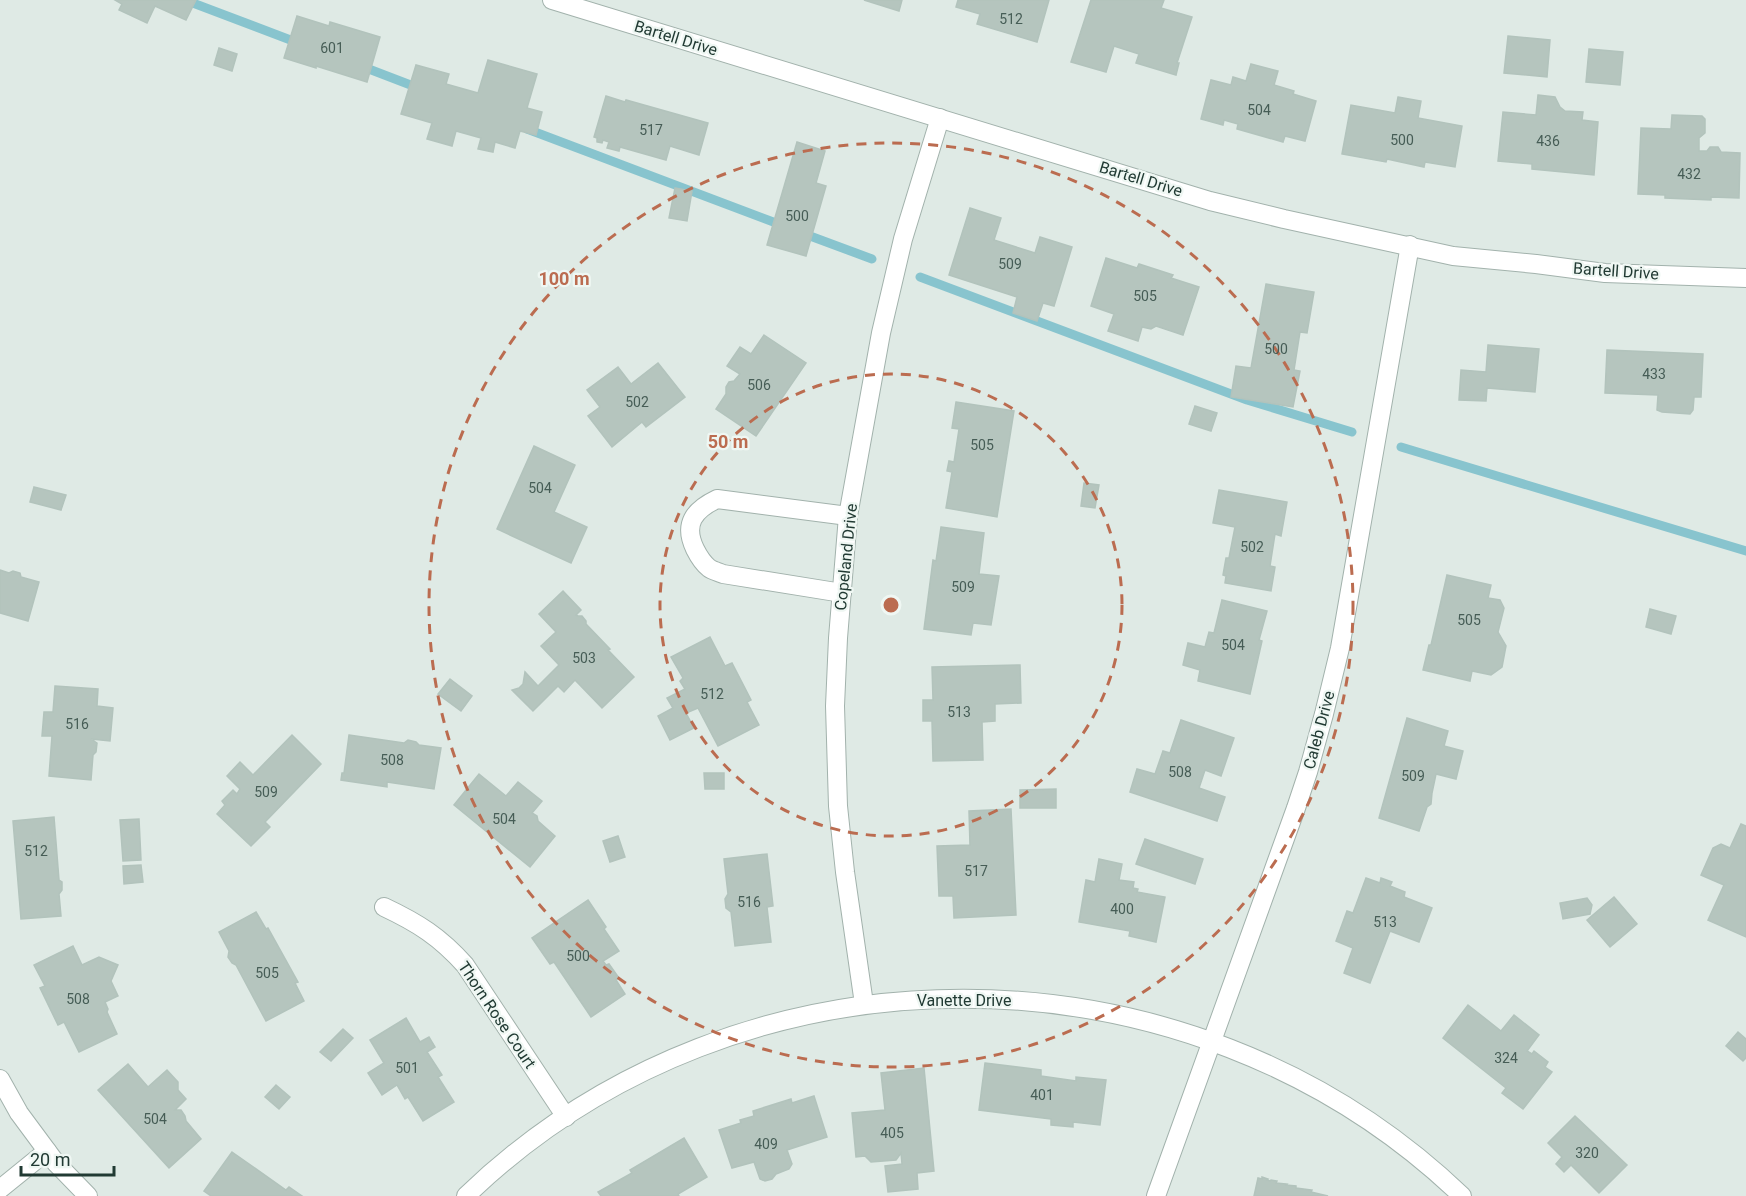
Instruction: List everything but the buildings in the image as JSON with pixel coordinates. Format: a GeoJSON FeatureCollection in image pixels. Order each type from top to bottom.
{"type":"FeatureCollection","features":[{"type":"Feature","properties":{"kind":"street","name":"Bartell Drive"},"geometry":{"type":"LineString","coordinates":[[552,0],[1210,201],[1284,219],[1453,256],[1605,273],[1746,278]]}},
{"type":"Feature","properties":{"kind":"street","name":"Copeland Drive"},"geometry":{"type":"LineString","coordinates":[[864,1004],[838,806],[835,705],[848,516],[881,333],[903,239],[940,118]]}},
{"type":"Feature","properties":{"kind":"street","name":"Caleb Drive"},"geometry":{"type":"LineString","coordinates":[[1155,1196],[1296,808],[1324,714],[1340,648],[1410,245]]}},
{"type":"Feature","properties":{"kind":"street"},"geometry":{"type":"LineString","coordinates":[[842,593],[723,574],[708,567],[696,551],[690,538],[690,524],[700,509],[717,499],[848,516]]}},
{"type":"Feature","properties":{"kind":"street","name":"Thorn Rose Court"},"geometry":{"type":"LineString","coordinates":[[384,907],[414,921],[449,947],[465,966],[566,1117]]}},
{"type":"Feature","properties":{"kind":"street","name":"Vanette Drive"},"geometry":{"type":"LineString","coordinates":[[466,1196],[484,1178],[526,1144],[605,1092],[714,1042],[774,1024],[864,1004],[961,998],[1043,1002],[1125,1016],[1211,1041],[1252,1057],[1346,1105],[1425,1162],[1462,1196]]}},
{"type":"Feature","properties":{"kind":"street"},"geometry":{"type":"LineString","coordinates":[[0,1079],[20,1113],[56,1163],[88,1196]]}},
{"type":"Feature","properties":{"kind":"street"},"geometry":{"type":"LineString","coordinates":[[0,1189],[47,1151]]}},
{"type":"Feature","properties":{"kind":"waterway"},"geometry":{"type":"LineString","coordinates":[[185,0],[301,44]]}},
{"type":"Feature","properties":{"kind":"waterway"},"geometry":{"type":"LineString","coordinates":[[361,66],[421,89]]}},
{"type":"Feature","properties":{"kind":"waterway"},"geometry":{"type":"LineString","coordinates":[[527,129],[784,226]]}},
{"type":"Feature","properties":{"kind":"waterway"},"geometry":{"type":"LineString","coordinates":[[802,233],[872,259]]}},
{"type":"Feature","properties":{"kind":"waterway"},"geometry":{"type":"LineString","coordinates":[[920,277],[1247,400],[1352,432]]}},
{"type":"Feature","properties":{"kind":"waterway"},"geometry":{"type":"LineString","coordinates":[[1401,447],[1746,551]]}}]}
